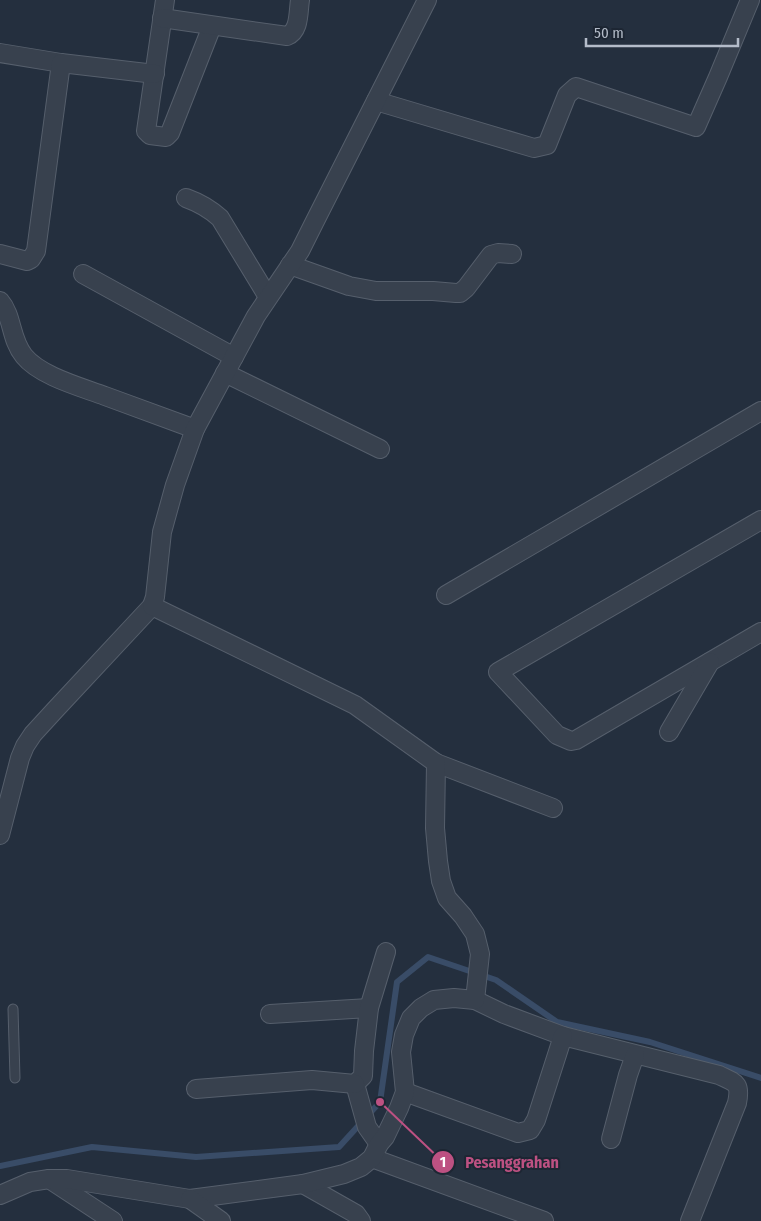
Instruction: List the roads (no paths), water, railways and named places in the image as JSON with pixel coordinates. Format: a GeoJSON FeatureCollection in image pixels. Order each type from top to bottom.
{"type":"FeatureCollection","features":[{"type":"Feature","properties":{"kind":"street"},"geometry":{"type":"LineString","coordinates":[[165,0],[146,131],[150,135],[166,137],[170,133],[212,26]]}},
{"type":"Feature","properties":{"kind":"street"},"geometry":{"type":"LineString","coordinates":[[162,18],[287,36],[292,34],[296,28],[300,0]]}},
{"type":"Feature","properties":{"kind":"street"},"geometry":{"type":"LineString","coordinates":[[0,835],[20,758],[25,746],[48,717],[152,606],[157,586],[162,532],[175,485],[195,429],[252,322],[300,251],[427,0]]}},
{"type":"Feature","properties":{"kind":"street"},"geometry":{"type":"LineString","coordinates":[[376,101],[534,148],[547,145],[566,95],[576,87],[696,127],[750,0]]}},
{"type":"Feature","properties":{"kind":"street"},"geometry":{"type":"LineString","coordinates":[[0,53],[155,74]]}},
{"type":"Feature","properties":{"kind":"street"},"geometry":{"type":"LineString","coordinates":[[0,254],[27,261],[31,259],[36,250],[61,62]]}},
{"type":"Feature","properties":{"kind":"street"},"geometry":{"type":"LineString","coordinates":[[186,198],[199,202],[220,218],[268,296]]}},
{"type":"Feature","properties":{"kind":"street"},"geometry":{"type":"LineString","coordinates":[[290,265],[349,286],[376,291],[433,290],[460,293],[491,255],[498,253],[512,254]]}},
{"type":"Feature","properties":{"kind":"street"},"geometry":{"type":"LineString","coordinates":[[83,274],[234,357]]}},
{"type":"Feature","properties":{"kind":"street"},"geometry":{"type":"LineString","coordinates":[[0,300],[7,310],[17,345],[33,365],[58,378],[195,429]]}},
{"type":"Feature","properties":{"kind":"street"},"geometry":{"type":"LineString","coordinates":[[225,373],[380,449]]}},
{"type":"Feature","properties":{"kind":"street"},"geometry":{"type":"LineString","coordinates":[[446,596],[761,411]]}},
{"type":"Feature","properties":{"kind":"street"},"geometry":{"type":"LineString","coordinates":[[761,520],[498,672],[556,735],[571,741],[576,740],[761,632]]}},
{"type":"Feature","properties":{"kind":"street"},"geometry":{"type":"LineString","coordinates":[[152,606],[356,705],[436,763],[553,808]]}},
{"type":"Feature","properties":{"kind":"street"},"geometry":{"type":"LineString","coordinates":[[669,732],[710,661]]}},
{"type":"Feature","properties":{"kind":"street"},"geometry":{"type":"LineString","coordinates":[[436,763],[435,828],[441,881],[447,898],[464,916],[475,934],[480,954],[476,992]]}},
{"type":"Feature","properties":{"kind":"street"},"geometry":{"type":"LineString","coordinates":[[355,1084],[363,1076],[369,1008],[386,952]]}},
{"type":"Feature","properties":{"kind":"street"},"geometry":{"type":"LineString","coordinates":[[476,992],[504,1014],[563,1036],[719,1076],[732,1081],[737,1086],[739,1092],[737,1103],[690,1221]]}},
{"type":"Feature","properties":{"kind":"street"},"geometry":{"type":"LineString","coordinates":[[0,1195],[30,1182],[67,1179],[190,1199],[303,1184],[344,1174],[361,1166],[376,1151],[399,1108],[405,1092],[400,1052],[411,1018],[421,1008],[434,1000],[454,998],[476,992]]}},
{"type":"Feature","properties":{"kind":"street"},"geometry":{"type":"LineString","coordinates":[[270,1014],[369,1008]]}},
{"type":"Feature","properties":{"kind":"street"},"geometry":{"type":"LineString","coordinates":[[405,1092],[518,1134],[530,1130],[536,1120],[563,1036]]}},
{"type":"Feature","properties":{"kind":"street"},"geometry":{"type":"LineString","coordinates":[[610,1139],[628,1075],[636,1055]]}},
{"type":"Feature","properties":{"kind":"street"},"geometry":{"type":"LineString","coordinates":[[196,1089],[312,1080],[355,1084]]}},
{"type":"Feature","properties":{"kind":"street"},"geometry":{"type":"LineString","coordinates":[[355,1084],[376,1151],[544,1221]]}},
{"type":"Feature","properties":{"kind":"street"},"geometry":{"type":"LineString","coordinates":[[49,1179],[113,1221]]}},
{"type":"Feature","properties":{"kind":"street"},"geometry":{"type":"LineString","coordinates":[[303,1184],[356,1214],[361,1221]]}},
{"type":"Feature","properties":{"kind":"street"},"geometry":{"type":"LineString","coordinates":[[190,1199],[221,1221]]}},
{"type":"Feature","properties":{"kind":"lane"},"geometry":{"type":"LineString","coordinates":[[13,1009],[15,1078]]}},
{"type":"Feature","properties":{"kind":"waterway"},"geometry":{"type":"LineString","coordinates":[[0,1166],[92,1147],[196,1157],[339,1147],[380,1102],[397,982],[428,957],[496,980],[557,1022],[650,1042],[761,1078]]}},
{"type":"Feature","properties":{"kind":"place","name":"Pesanggrahan"},"geometry":{"type":"Point","coordinates":[380,1102]}}]}
